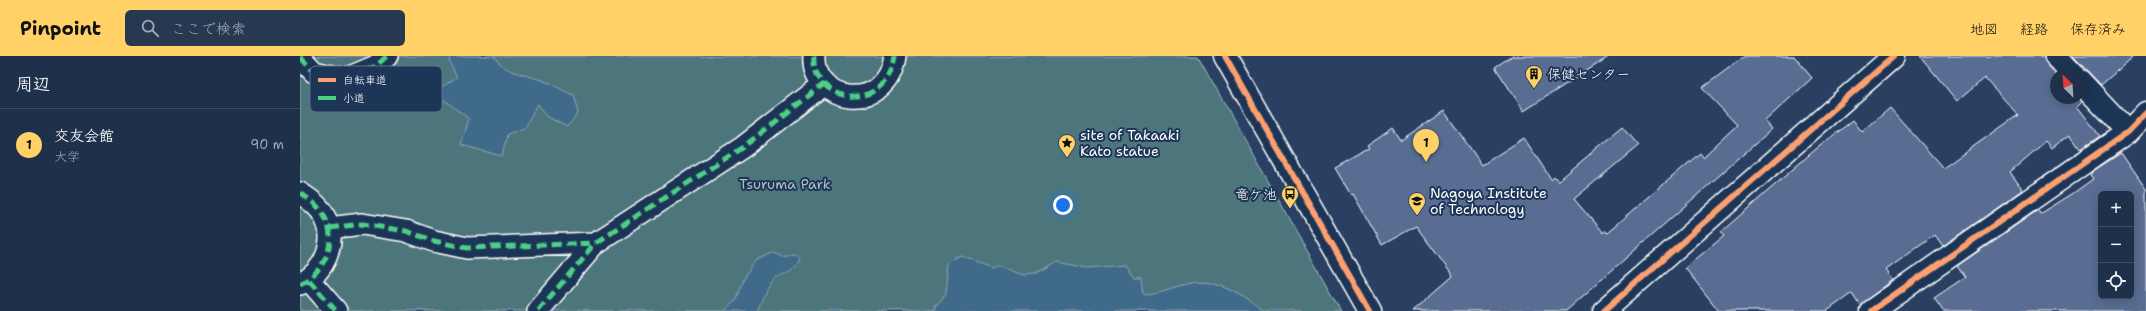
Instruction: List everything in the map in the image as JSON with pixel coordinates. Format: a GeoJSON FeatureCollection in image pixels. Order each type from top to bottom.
{"type":"FeatureCollection","features":[{"type":"Feature","properties":{"kind":"street"},"geometry":{"type":"LineString","coordinates":[[376,66],[387,56]]}},
{"type":"Feature","properties":{"kind":"street"},"geometry":{"type":"LineString","coordinates":[[814,56],[817,73],[824,84],[833,91],[844,96],[856,97],[868,95],[879,89],[887,81],[893,69],[895,56]]}},
{"type":"Feature","properties":{"kind":"street"},"geometry":{"type":"LineString","coordinates":[[1225,56],[1370,311]]}},
{"type":"Feature","properties":{"kind":"street"},"geometry":{"type":"LineString","coordinates":[[1604,311],[1894,56]]}},
{"type":"Feature","properties":{"kind":"street"},"geometry":{"type":"LineString","coordinates":[[2056,56],[2067,68]]}},
{"type":"Feature","properties":{"kind":"street"},"geometry":{"type":"LineString","coordinates":[[300,57],[310,68]]}},
{"type":"Feature","properties":{"kind":"street"},"geometry":{"type":"LineString","coordinates":[[538,311],[596,244],[743,147],[824,84]]}},
{"type":"Feature","properties":{"kind":"street"},"geometry":{"type":"LineString","coordinates":[[2086,87],[2128,132]]}},
{"type":"Feature","properties":{"kind":"street"},"geometry":{"type":"LineString","coordinates":[[1871,311],[2128,132],[2146,114]]}},
{"type":"Feature","properties":{"kind":"street"},"geometry":{"type":"LineString","coordinates":[[300,193],[313,202],[323,214],[329,228],[330,243],[327,257],[320,270],[304,282],[336,311]]}},
{"type":"Feature","properties":{"kind":"street"},"geometry":{"type":"LineString","coordinates":[[329,228],[362,224],[406,231],[434,241],[467,248],[596,244]]}},
{"type":"Feature","properties":{"kind":"green space","name":"Tsuruma Park"},"geometry":{"type":"Polygon","coordinates":[[[300,56],[1198,56],[1341,311],[300,311],[300,56]]]}},
{"type":"Feature","properties":{"kind":"water"},"geometry":{"type":"Polygon","coordinates":[[[449,56],[494,56],[503,66],[515,72],[550,83],[573,95],[578,113],[567,127],[548,117],[538,104],[525,128],[507,134],[502,156],[461,145],[469,119],[442,98],[442,87],[457,77],[450,63],[449,56]]]}},
{"type":"Feature","properties":{"kind":"water"},"geometry":{"type":"Polygon","coordinates":[[[774,252],[782,256],[794,253],[800,258],[793,268],[770,285],[764,294],[757,311],[724,311],[735,301],[743,279],[756,261],[774,252]]]}},
{"type":"Feature","properties":{"kind":"water"},"geometry":{"type":"Polygon","coordinates":[[[962,257],[991,268],[998,265],[1024,275],[1036,274],[1057,262],[1087,268],[1125,265],[1134,277],[1141,277],[1143,294],[1155,293],[1191,283],[1211,283],[1230,290],[1265,311],[935,311],[936,306],[946,294],[949,265],[962,257]]]}},
{"type":"Feature","properties":{"kind":"building","name":"保健センター"},"geometry":{"type":"Polygon","coordinates":[[[1512,56],[1610,56],[1524,111],[1495,67],[1512,56]]]}},
{"type":"Feature","properties":{"kind":"building"},"geometry":{"type":"Polygon","coordinates":[[[1745,56],[1794,56],[1812,78],[1765,121],[1772,129],[1566,311],[1413,311],[1453,276],[1416,226],[1382,245],[1353,194],[1351,195],[1335,168],[1369,149],[1367,146],[1393,128],[1401,140],[1444,111],[1482,165],[1524,138],[1551,179],[1554,176],[1558,181],[1622,127],[1638,146],[1574,199],[1603,233],[1605,230],[1607,233],[1700,153],[1703,157],[1737,125],[1702,88],[1745,56]]]}},
{"type":"Feature","properties":{"kind":"building"},"geometry":{"type":"Polygon","coordinates":[[[1920,56],[2044,56],[2047,64],[2051,68],[2050,104],[2079,104],[2077,106],[2100,136],[2081,149],[2070,134],[2052,148],[2046,141],[2010,172],[2023,190],[1943,246],[1935,235],[1886,270],[1893,280],[1860,305],[1852,293],[1827,311],[1719,311],[1685,268],[1724,236],[1721,232],[1816,149],[1853,120],[1862,132],[1890,108],[1943,168],[2018,115],[1985,78],[1957,101],[1920,56]]]}},
{"type":"Feature","properties":{"kind":"building"},"geometry":{"type":"Polygon","coordinates":[[[2073,56],[2134,56],[2101,85],[2073,56]]]}},
{"type":"Feature","properties":{"kind":"building"},"geometry":{"type":"Polygon","coordinates":[[[2121,153],[2146,189],[2146,311],[1943,311],[1934,298],[1965,277],[1957,266],[2038,210],[2040,214],[2072,194],[2093,179],[2090,175],[2096,169],[2121,153]]]}},
{"type":"Feature","properties":{"kind":"marked path"},"geometry":{"type":"LineString","coordinates":[[376,66],[387,56]]}},
{"type":"Feature","properties":{"kind":"marked path"},"geometry":{"type":"LineString","coordinates":[[814,56],[816,72],[824,84],[835,92],[850,96],[864,95],[878,88],[889,75],[895,56]]}},
{"type":"Feature","properties":{"kind":"marked path"},"geometry":{"type":"LineString","coordinates":[[300,57],[310,68]]}},
{"type":"Feature","properties":{"kind":"marked path"},"geometry":{"type":"LineString","coordinates":[[538,311],[596,243],[743,147],[824,84]]}},
{"type":"Feature","properties":{"kind":"marked path"},"geometry":{"type":"LineString","coordinates":[[300,193],[319,208],[328,224],[330,234],[330,244],[323,263],[317,271],[300,284]]}},
{"type":"Feature","properties":{"kind":"marked path"},"geometry":{"type":"LineString","coordinates":[[329,228],[362,224],[406,231],[434,241],[467,248],[596,243]]}},
{"type":"Feature","properties":{"kind":"marked path"},"geometry":{"type":"LineString","coordinates":[[309,280],[336,311]]}},
{"type":"Feature","properties":{"kind":"cycle path"},"geometry":{"type":"LineString","coordinates":[[1225,56],[1370,311]]}},
{"type":"Feature","properties":{"kind":"cycle path"},"geometry":{"type":"LineString","coordinates":[[1604,311],[1894,56]]}},
{"type":"Feature","properties":{"kind":"cycle path"},"geometry":{"type":"LineString","coordinates":[[1871,311],[2128,132],[2146,113]]}},
{"type":"Feature","properties":{"kind":"place","name":"保健センター"},"geometry":{"type":"Point","coordinates":[1534,89]}},
{"type":"Feature","properties":{"kind":"place","name":"site of Takaaki Kato statue"},"geometry":{"type":"Point","coordinates":[1067,158]}},
{"type":"Feature","properties":{"kind":"place","name":"交友会館"},"geometry":{"type":"Point","coordinates":[1426,162]}},
{"type":"Feature","properties":{"kind":"place","name":"竜ケ池"},"geometry":{"type":"Point","coordinates":[1290,209]}},
{"type":"Feature","properties":{"kind":"place","name":"Nagoya Institute of Technology"},"geometry":{"type":"Point","coordinates":[1417,216]}}]}
